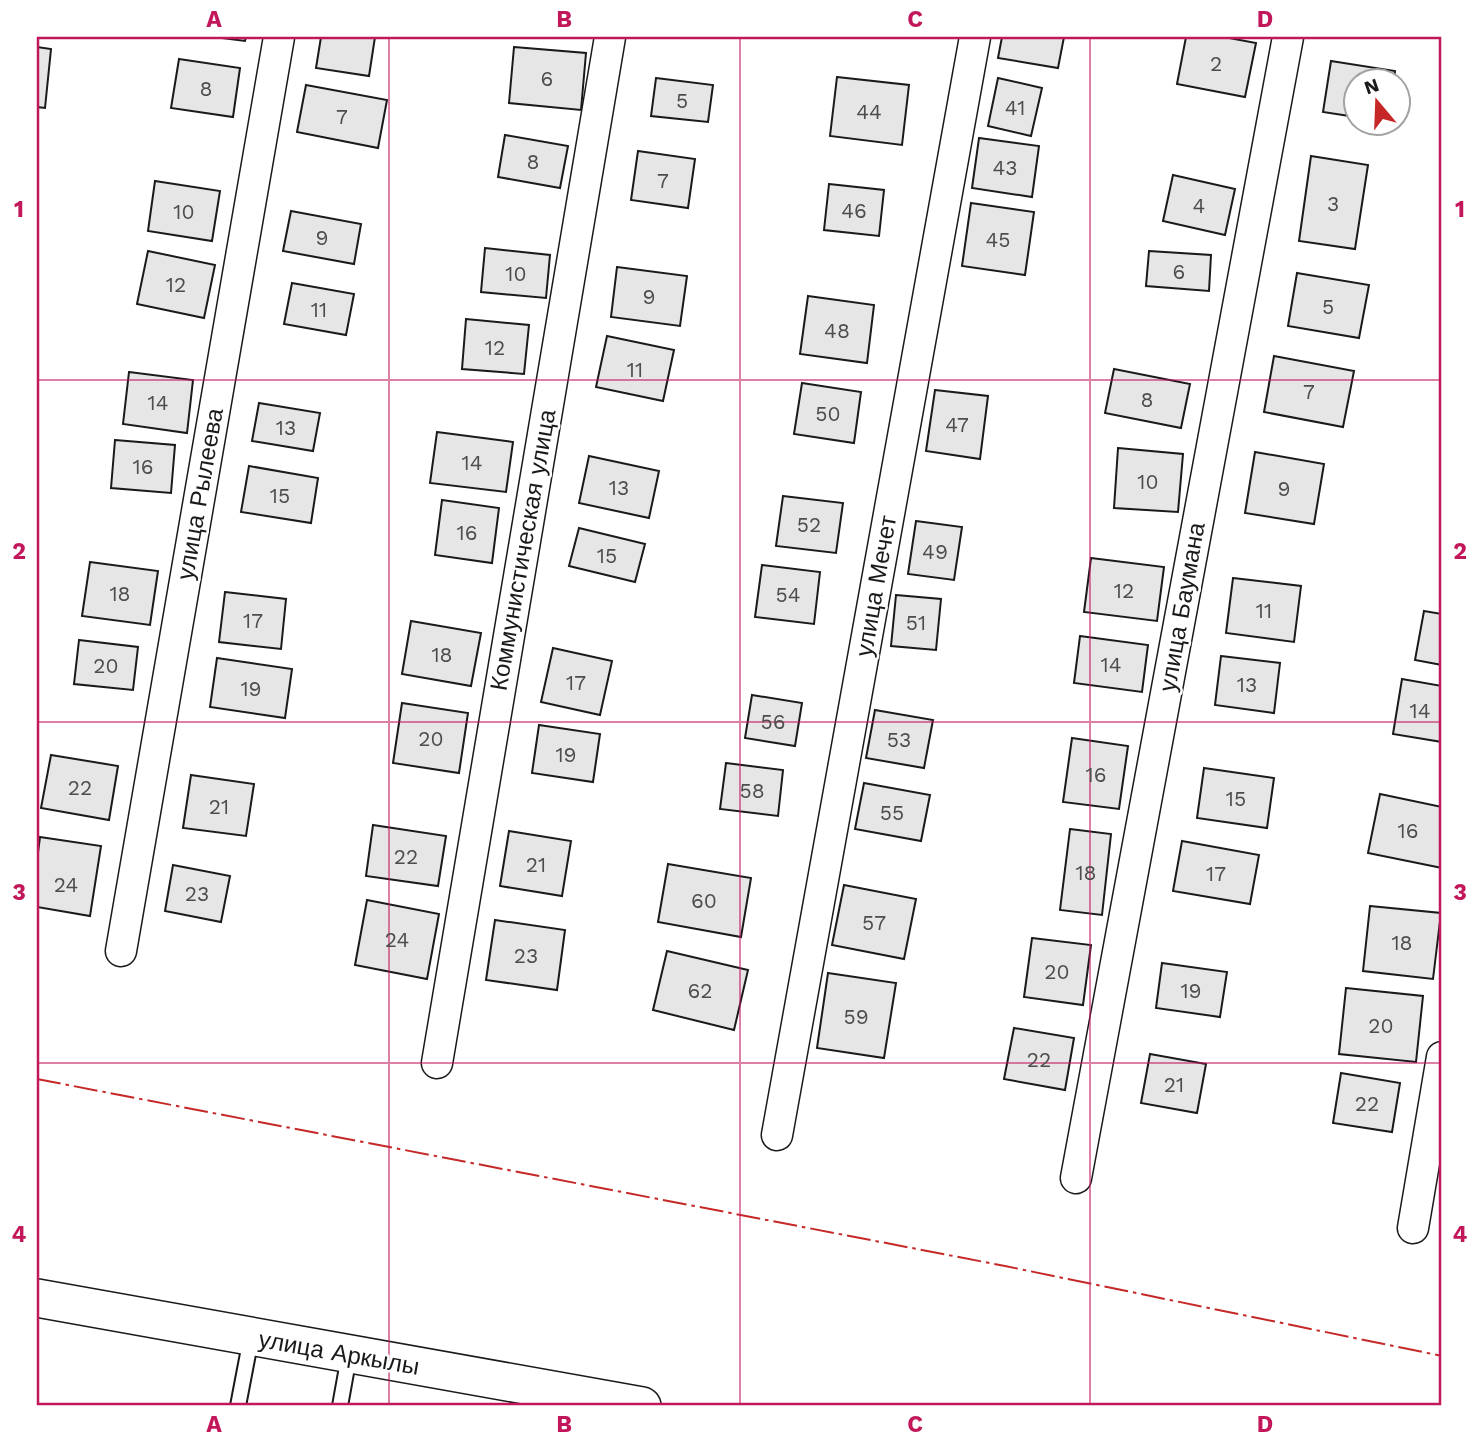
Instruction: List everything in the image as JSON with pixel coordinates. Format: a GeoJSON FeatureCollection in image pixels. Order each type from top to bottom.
{"type":"FeatureCollection","features":[{"type":"Feature","properties":{"kind":"street","name":"улица Рылеева"},"geometry":{"type":"LineString","coordinates":[[121,951],[279,37]]}},
{"type":"Feature","properties":{"kind":"street","name":"Коммунистическая улица"},"geometry":{"type":"LineString","coordinates":[[437,1063],[610,37]]}},
{"type":"Feature","properties":{"kind":"street","name":"улица Мечет"},"geometry":{"type":"LineString","coordinates":[[777,1135],[975,37]]}},
{"type":"Feature","properties":{"kind":"street","name":"улица Баумана"},"geometry":{"type":"LineString","coordinates":[[1076,1178],[1288,37]]}},
{"type":"Feature","properties":{"kind":"street"},"geometry":{"type":"LineString","coordinates":[[1413,1228],[1442,1057]]}},
{"type":"Feature","properties":{"kind":"street","name":"улица Аркылы"},"geometry":{"type":"LineString","coordinates":[[37,1297],[349,1354],[546,1397],[642,1406]]}},
{"type":"Feature","properties":{"kind":"lane"},"geometry":{"type":"LineString","coordinates":[[238,1406],[251,1338]]}},
{"type":"Feature","properties":{"kind":"lane"},"geometry":{"type":"LineString","coordinates":[[340,1406],[349,1354]]}},
{"type":"Feature","properties":{"kind":"building"},"geometry":{"type":"Polygon","coordinates":[[[214,37],[246,37],[245,41],[214,37]]]}},
{"type":"Feature","properties":{"kind":"building"},"geometry":{"type":"Polygon","coordinates":[[[321,37],[375,37],[369,76],[316,68],[321,37]]]}},
{"type":"Feature","properties":{"kind":"building"},"geometry":{"type":"Polygon","coordinates":[[[1002,37],[1064,37],[1058,68],[998,58],[1002,37]]]}},
{"type":"Feature","properties":{"kind":"building"},"geometry":{"type":"Polygon","coordinates":[[[1186,37],[1224,37],[1256,43],[1245,97],[1177,84],[1186,37]]]}},
{"type":"Feature","properties":{"kind":"building"},"geometry":{"type":"Polygon","coordinates":[[[37,47],[51,49],[45,108],[37,107],[37,47]]]}},
{"type":"Feature","properties":{"kind":"building"},"geometry":{"type":"Polygon","coordinates":[[[514,47],[586,53],[581,110],[509,103],[514,47]]]}},
{"type":"Feature","properties":{"kind":"building"},"geometry":{"type":"Polygon","coordinates":[[[179,59],[240,68],[233,117],[171,108],[179,59]]]}},
{"type":"Feature","properties":{"kind":"building"},"geometry":{"type":"Polygon","coordinates":[[[1331,61],[1363,66],[1342,66],[1342,115],[1323,112],[1331,61]]]}},
{"type":"Feature","properties":{"kind":"building"},"geometry":{"type":"Polygon","coordinates":[[[837,77],[909,85],[902,145],[830,136],[837,77]]]}},
{"type":"Feature","properties":{"kind":"building"},"geometry":{"type":"Polygon","coordinates":[[[656,78],[713,85],[708,122],[651,116],[656,78]]]}},
{"type":"Feature","properties":{"kind":"building"},"geometry":{"type":"Polygon","coordinates":[[[998,78],[1042,88],[1031,136],[988,126],[998,78]]]}},
{"type":"Feature","properties":{"kind":"building"},"geometry":{"type":"Polygon","coordinates":[[[306,85],[387,100],[378,148],[297,132],[306,85]]]}},
{"type":"Feature","properties":{"kind":"building"},"geometry":{"type":"Polygon","coordinates":[[[505,135],[568,146],[560,188],[498,177],[505,135]]]}},
{"type":"Feature","properties":{"kind":"building"},"geometry":{"type":"Polygon","coordinates":[[[979,138],[1039,146],[1032,197],[972,188],[979,138]]]}},
{"type":"Feature","properties":{"kind":"building"},"geometry":{"type":"Polygon","coordinates":[[[638,151],[695,159],[688,208],[631,200],[638,151]]]}},
{"type":"Feature","properties":{"kind":"building"},"geometry":{"type":"Polygon","coordinates":[[[1311,156],[1368,165],[1355,249],[1299,241],[1311,156]]]}},
{"type":"Feature","properties":{"kind":"building"},"geometry":{"type":"Polygon","coordinates":[[[1173,175],[1235,189],[1225,235],[1163,221],[1173,175]]]}},
{"type":"Feature","properties":{"kind":"building"},"geometry":{"type":"Polygon","coordinates":[[[155,181],[220,191],[212,241],[148,231],[155,181]]]}},
{"type":"Feature","properties":{"kind":"building"},"geometry":{"type":"Polygon","coordinates":[[[829,184],[884,190],[879,236],[824,230],[829,184]]]}},
{"type":"Feature","properties":{"kind":"building"},"geometry":{"type":"Polygon","coordinates":[[[971,203],[1034,212],[1025,275],[962,266],[971,203]]]}},
{"type":"Feature","properties":{"kind":"building"},"geometry":{"type":"Polygon","coordinates":[[[291,211],[361,224],[354,264],[283,251],[291,211]]]}},
{"type":"Feature","properties":{"kind":"building"},"geometry":{"type":"Polygon","coordinates":[[[485,248],[550,255],[546,298],[481,292],[485,248]]]}},
{"type":"Feature","properties":{"kind":"building"},"geometry":{"type":"Polygon","coordinates":[[[148,251],[215,265],[204,318],[137,304],[148,251]]]}},
{"type":"Feature","properties":{"kind":"building"},"geometry":{"type":"Polygon","coordinates":[[[1149,251],[1211,255],[1209,291],[1146,286],[1149,251]]]}},
{"type":"Feature","properties":{"kind":"building"},"geometry":{"type":"Polygon","coordinates":[[[617,267],[687,276],[680,326],[611,317],[617,267]]]}},
{"type":"Feature","properties":{"kind":"building"},"geometry":{"type":"Polygon","coordinates":[[[1297,273],[1369,285],[1359,338],[1288,326],[1297,273]]]}},
{"type":"Feature","properties":{"kind":"building"},"geometry":{"type":"Polygon","coordinates":[[[292,283],[354,294],[346,335],[284,324],[292,283]]]}},
{"type":"Feature","properties":{"kind":"building"},"geometry":{"type":"Polygon","coordinates":[[[808,296],[874,305],[867,363],[800,354],[808,296]]]}},
{"type":"Feature","properties":{"kind":"building"},"geometry":{"type":"Polygon","coordinates":[[[466,319],[529,325],[524,374],[462,369],[466,319]]]}},
{"type":"Feature","properties":{"kind":"building"},"geometry":{"type":"Polygon","coordinates":[[[607,336],[674,350],[663,401],[596,387],[607,336]]]}},
{"type":"Feature","properties":{"kind":"building"},"geometry":{"type":"Polygon","coordinates":[[[1274,356],[1354,371],[1343,427],[1264,412],[1274,356]]]}},
{"type":"Feature","properties":{"kind":"building"},"geometry":{"type":"Polygon","coordinates":[[[1114,369],[1190,384],[1181,428],[1105,413],[1114,369]]]}},
{"type":"Feature","properties":{"kind":"building"},"geometry":{"type":"Polygon","coordinates":[[[129,372],[193,380],[187,433],[123,424],[129,372]]]}},
{"type":"Feature","properties":{"kind":"building"},"geometry":{"type":"Polygon","coordinates":[[[802,383],[861,392],[854,443],[794,434],[802,383]]]}},
{"type":"Feature","properties":{"kind":"building"},"geometry":{"type":"Polygon","coordinates":[[[935,390],[988,396],[980,459],[926,451],[935,390]]]}},
{"type":"Feature","properties":{"kind":"building"},"geometry":{"type":"Polygon","coordinates":[[[259,403],[320,413],[313,451],[252,441],[259,403]]]}},
{"type":"Feature","properties":{"kind":"building"},"geometry":{"type":"Polygon","coordinates":[[[437,432],[513,442],[506,492],[430,483],[437,432]]]}},
{"type":"Feature","properties":{"kind":"building"},"geometry":{"type":"Polygon","coordinates":[[[115,440],[175,445],[171,493],[111,488],[115,440]]]}},
{"type":"Feature","properties":{"kind":"building"},"geometry":{"type":"Polygon","coordinates":[[[1118,448],[1183,454],[1178,512],[1114,508],[1118,448]]]}},
{"type":"Feature","properties":{"kind":"building"},"geometry":{"type":"Polygon","coordinates":[[[1255,452],[1324,464],[1314,524],[1245,513],[1255,452]]]}},
{"type":"Feature","properties":{"kind":"building"},"geometry":{"type":"Polygon","coordinates":[[[589,456],[659,471],[649,518],[579,503],[589,456]]]}},
{"type":"Feature","properties":{"kind":"building"},"geometry":{"type":"Polygon","coordinates":[[[249,466],[318,478],[311,523],[241,512],[249,466]]]}},
{"type":"Feature","properties":{"kind":"building"},"geometry":{"type":"Polygon","coordinates":[[[783,496],[843,503],[836,553],[776,546],[783,496]]]}},
{"type":"Feature","properties":{"kind":"building"},"geometry":{"type":"Polygon","coordinates":[[[442,500],[499,508],[492,563],[435,555],[442,500]]]}},
{"type":"Feature","properties":{"kind":"building"},"geometry":{"type":"Polygon","coordinates":[[[916,521],[962,527],[954,580],[908,574],[916,521]]]}},
{"type":"Feature","properties":{"kind":"building"},"geometry":{"type":"Polygon","coordinates":[[[579,528],[645,544],[635,582],[569,566],[579,528]]]}},
{"type":"Feature","properties":{"kind":"building"},"geometry":{"type":"Polygon","coordinates":[[[1091,558],[1164,567],[1157,621],[1084,612],[1091,558]]]}},
{"type":"Feature","properties":{"kind":"building"},"geometry":{"type":"Polygon","coordinates":[[[90,562],[158,571],[150,625],[82,616],[90,562]]]}},
{"type":"Feature","properties":{"kind":"building"},"geometry":{"type":"Polygon","coordinates":[[[762,565],[820,572],[814,624],[755,617],[762,565]]]}},
{"type":"Feature","properties":{"kind":"building"},"geometry":{"type":"Polygon","coordinates":[[[1233,578],[1301,586],[1294,642],[1226,633],[1233,578]]]}},
{"type":"Feature","properties":{"kind":"building"},"geometry":{"type":"Polygon","coordinates":[[[225,592],[286,599],[281,649],[219,642],[225,592]]]}},
{"type":"Feature","properties":{"kind":"building"},"geometry":{"type":"Polygon","coordinates":[[[896,595],[941,599],[936,650],[891,646],[896,595]]]}},
{"type":"Feature","properties":{"kind":"building"},"geometry":{"type":"Polygon","coordinates":[[[1424,611],[1442,614],[1442,665],[1415,660],[1424,611]]]}},
{"type":"Feature","properties":{"kind":"building"},"geometry":{"type":"Polygon","coordinates":[[[411,621],[481,633],[471,686],[402,674],[411,621]]]}},
{"type":"Feature","properties":{"kind":"building"},"geometry":{"type":"Polygon","coordinates":[[[1080,636],[1148,645],[1142,692],[1074,683],[1080,636]]]}},
{"type":"Feature","properties":{"kind":"building"},"geometry":{"type":"Polygon","coordinates":[[[79,640],[138,647],[133,690],[74,684],[79,640]]]}},
{"type":"Feature","properties":{"kind":"building"},"geometry":{"type":"Polygon","coordinates":[[[553,648],[612,661],[600,715],[541,702],[553,648]]]}},
{"type":"Feature","properties":{"kind":"building"},"geometry":{"type":"Polygon","coordinates":[[[1221,656],[1280,663],[1274,713],[1215,705],[1221,656]]]}},
{"type":"Feature","properties":{"kind":"building"},"geometry":{"type":"Polygon","coordinates":[[[217,658],[292,669],[285,718],[210,707],[217,658]]]}},
{"type":"Feature","properties":{"kind":"building"},"geometry":{"type":"Polygon","coordinates":[[[1402,679],[1442,686],[1442,742],[1393,734],[1402,679]]]}},
{"type":"Feature","properties":{"kind":"building"},"geometry":{"type":"Polygon","coordinates":[[[752,695],[802,703],[795,746],[745,738],[752,695]]]}},
{"type":"Feature","properties":{"kind":"building"},"geometry":{"type":"Polygon","coordinates":[[[402,703],[468,713],[459,773],[393,763],[402,703]]]}},
{"type":"Feature","properties":{"kind":"building"},"geometry":{"type":"Polygon","coordinates":[[[875,710],[933,720],[924,768],[866,758],[875,710]]]}},
{"type":"Feature","properties":{"kind":"building"},"geometry":{"type":"Polygon","coordinates":[[[539,725],[600,734],[593,782],[532,773],[539,725]]]}},
{"type":"Feature","properties":{"kind":"building"},"geometry":{"type":"Polygon","coordinates":[[[1072,738],[1128,746],[1119,809],[1063,802],[1072,738]]]}},
{"type":"Feature","properties":{"kind":"building"},"geometry":{"type":"Polygon","coordinates":[[[51,755],[118,766],[109,820],[41,808],[51,755]]]}},
{"type":"Feature","properties":{"kind":"building"},"geometry":{"type":"Polygon","coordinates":[[[726,763],[783,770],[778,816],[720,809],[726,763]]]}},
{"type":"Feature","properties":{"kind":"building"},"geometry":{"type":"Polygon","coordinates":[[[1204,768],[1274,778],[1267,828],[1197,818],[1204,768]]]}},
{"type":"Feature","properties":{"kind":"building"},"geometry":{"type":"Polygon","coordinates":[[[191,775],[254,784],[246,836],[183,828],[191,775]]]}},
{"type":"Feature","properties":{"kind":"building"},"geometry":{"type":"Polygon","coordinates":[[[864,783],[930,795],[921,841],[855,829],[864,783]]]}},
{"type":"Feature","properties":{"kind":"building"},"geometry":{"type":"Polygon","coordinates":[[[1380,794],[1442,807],[1442,868],[1368,853],[1380,794]]]}},
{"type":"Feature","properties":{"kind":"building"},"geometry":{"type":"Polygon","coordinates":[[[373,825],[446,836],[438,886],[366,876],[373,825]]]}},
{"type":"Feature","properties":{"kind":"building"},"geometry":{"type":"Polygon","coordinates":[[[1070,829],[1111,834],[1102,915],[1060,910],[1070,829]]]}},
{"type":"Feature","properties":{"kind":"building"},"geometry":{"type":"Polygon","coordinates":[[[509,831],[571,841],[562,896],[500,886],[509,831]]]}},
{"type":"Feature","properties":{"kind":"building"},"geometry":{"type":"Polygon","coordinates":[[[40,837],[101,846],[90,916],[37,907],[40,837]]]}},
{"type":"Feature","properties":{"kind":"building"},"geometry":{"type":"Polygon","coordinates":[[[1182,841],[1259,855],[1250,904],[1173,891],[1182,841]]]}},
{"type":"Feature","properties":{"kind":"building"},"geometry":{"type":"Polygon","coordinates":[[[668,864],[751,878],[741,937],[658,922],[668,864]]]}},
{"type":"Feature","properties":{"kind":"building"},"geometry":{"type":"Polygon","coordinates":[[[173,865],[230,876],[221,922],[165,911],[173,865]]]}},
{"type":"Feature","properties":{"kind":"building"},"geometry":{"type":"Polygon","coordinates":[[[844,885],[916,899],[904,959],[832,945],[844,885]]]}},
{"type":"Feature","properties":{"kind":"building"},"geometry":{"type":"Polygon","coordinates":[[[367,900],[439,914],[427,979],[355,965],[367,900]]]}},
{"type":"Feature","properties":{"kind":"building"},"geometry":{"type":"Polygon","coordinates":[[[1370,906],[1441,913],[1433,979],[1363,971],[1370,906]]]}},
{"type":"Feature","properties":{"kind":"building"},"geometry":{"type":"Polygon","coordinates":[[[495,920],[565,930],[557,990],[486,980],[495,920]]]}},
{"type":"Feature","properties":{"kind":"building"},"geometry":{"type":"Polygon","coordinates":[[[1032,938],[1091,945],[1083,1005],[1024,997],[1032,938]]]}},
{"type":"Feature","properties":{"kind":"building"},"geometry":{"type":"Polygon","coordinates":[[[667,951],[748,970],[734,1030],[653,1010],[667,951]]]}},
{"type":"Feature","properties":{"kind":"building"},"geometry":{"type":"Polygon","coordinates":[[[1162,963],[1227,972],[1220,1017],[1156,1008],[1162,963]]]}},
{"type":"Feature","properties":{"kind":"building"},"geometry":{"type":"Polygon","coordinates":[[[828,973],[896,983],[884,1058],[817,1048],[828,973]]]}},
{"type":"Feature","properties":{"kind":"building"},"geometry":{"type":"Polygon","coordinates":[[[1346,988],[1423,996],[1416,1062],[1339,1054],[1346,988]]]}},
{"type":"Feature","properties":{"kind":"building"},"geometry":{"type":"Polygon","coordinates":[[[1014,1028],[1074,1038],[1065,1090],[1004,1079],[1014,1028]]]}},
{"type":"Feature","properties":{"kind":"building"},"geometry":{"type":"Polygon","coordinates":[[[1150,1054],[1206,1064],[1197,1113],[1141,1103],[1150,1054]]]}},
{"type":"Feature","properties":{"kind":"building"},"geometry":{"type":"Polygon","coordinates":[[[1341,1073],[1400,1083],[1392,1132],[1333,1123],[1341,1073]]]}},
{"type":"Feature","properties":{"kind":"power"},"geometry":{"type":"LineString","coordinates":[[37,1079],[1005,1266],[1442,1356]]}}]}
